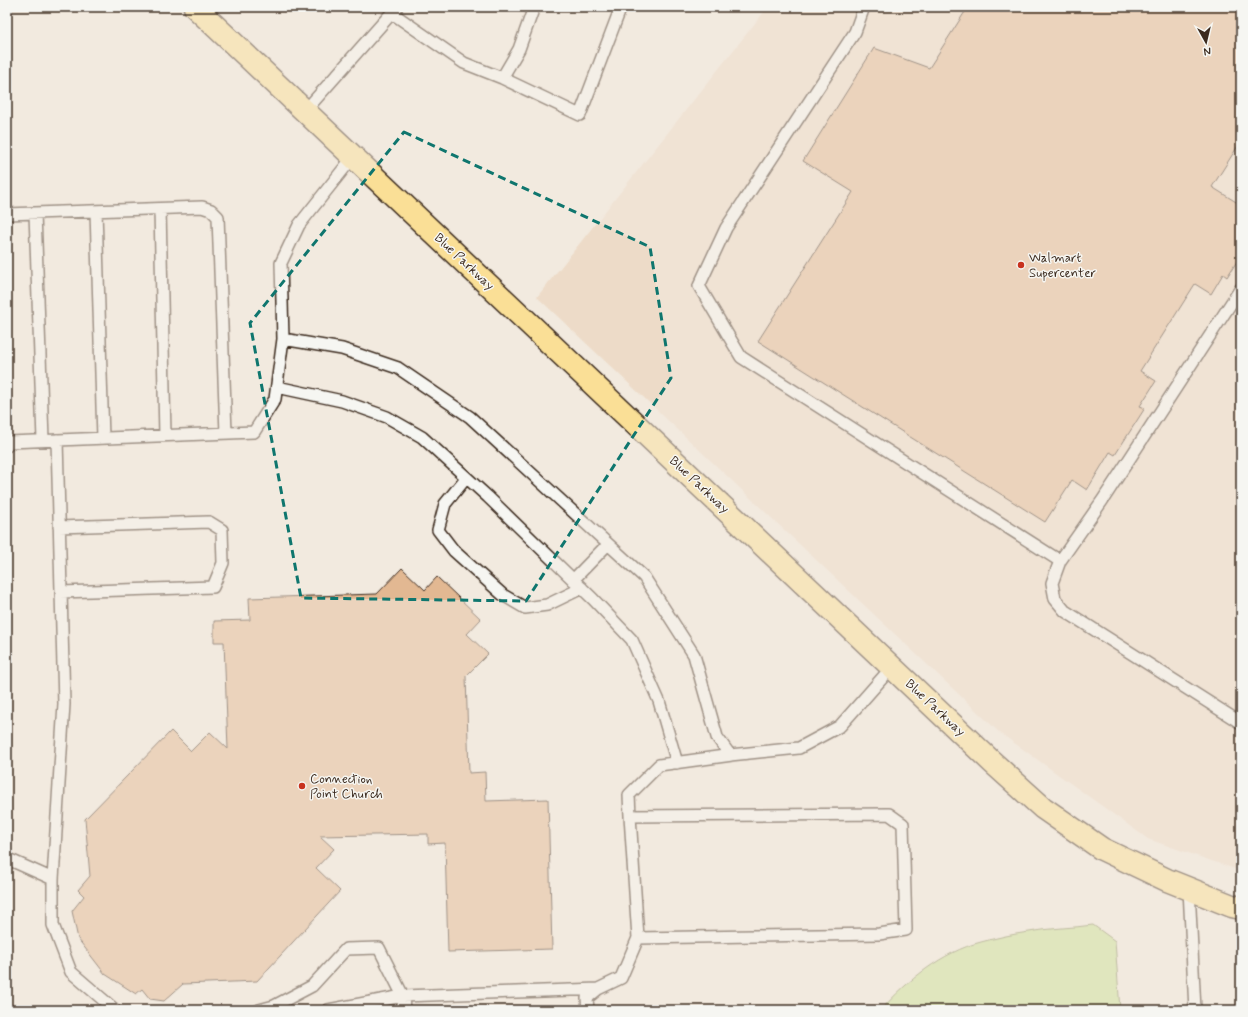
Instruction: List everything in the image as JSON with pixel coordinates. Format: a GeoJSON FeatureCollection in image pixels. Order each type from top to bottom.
{"type":"FeatureCollection","features":[{"type":"Feature","properties":{"kind":"highway","name":"Blue Parkway"},"geometry":{"type":"LineString","coordinates":[[195,7],[992,762],[1043,808],[1102,849],[1167,880],[1241,908]]}},
{"type":"Feature","properties":{"kind":"lane"},"geometry":{"type":"LineString","coordinates":[[502,78],[519,49],[534,7]]}},
{"type":"Feature","properties":{"kind":"lane"},"geometry":{"type":"LineString","coordinates":[[305,111],[395,10],[464,63],[502,78],[580,115],[621,7]]}},
{"type":"Feature","properties":{"kind":"lane"},"geometry":{"type":"LineString","coordinates":[[864,7],[855,32],[726,228],[699,286],[742,357],[1060,561]]}},
{"type":"Feature","properties":{"kind":"lane"},"geometry":{"type":"LineString","coordinates":[[7,446],[9,442],[42,440],[254,432],[275,399],[277,387],[283,339],[281,263],[299,225],[353,157]]}},
{"type":"Feature","properties":{"kind":"lane"},"geometry":{"type":"LineString","coordinates":[[7,214],[202,208],[211,210],[218,217],[226,433]]}},
{"type":"Feature","properties":{"kind":"lane"},"geometry":{"type":"LineString","coordinates":[[160,209],[165,435]]}},
{"type":"Feature","properties":{"kind":"lane"},"geometry":{"type":"LineString","coordinates":[[96,211],[103,438]]}},
{"type":"Feature","properties":{"kind":"lane"},"geometry":{"type":"LineString","coordinates":[[35,213],[42,440]]}},
{"type":"Feature","properties":{"kind":"lane"},"geometry":{"type":"LineString","coordinates":[[1241,288],[1106,495],[1060,561],[1052,583],[1054,599],[1065,611],[1241,722]]}},
{"type":"Feature","properties":{"kind":"lane"},"geometry":{"type":"LineString","coordinates":[[283,339],[342,349],[398,368],[470,417],[644,577],[694,655],[717,737],[730,755],[732,755]]}},
{"type":"Feature","properties":{"kind":"lane"},"geometry":{"type":"LineString","coordinates":[[277,387],[342,401],[387,416],[422,437],[488,497],[582,588],[632,640],[659,701],[677,762]]}},
{"type":"Feature","properties":{"kind":"lane"},"geometry":{"type":"LineString","coordinates":[[57,440],[64,704],[53,879],[54,925],[71,972],[115,1010]]}},
{"type":"Feature","properties":{"kind":"lane"},"geometry":{"type":"LineString","coordinates":[[466,478],[445,504],[438,530],[454,551],[503,595],[525,608],[547,605],[582,588]]}},
{"type":"Feature","properties":{"kind":"lane"},"geometry":{"type":"LineString","coordinates":[[59,527],[209,522],[222,530],[223,563],[213,587],[61,592]]}},
{"type":"Feature","properties":{"kind":"lane"},"geometry":{"type":"LineString","coordinates":[[573,580],[608,544]]}},
{"type":"Feature","properties":{"kind":"lane"},"geometry":{"type":"LineString","coordinates":[[588,1010],[587,998],[598,989],[621,978],[638,938],[629,795],[659,765],[799,748],[840,726],[892,667]]}},
{"type":"Feature","properties":{"kind":"lane"},"geometry":{"type":"LineString","coordinates":[[630,816],[889,814],[903,824],[906,930],[879,934],[638,938]]}},
{"type":"Feature","properties":{"kind":"lane"},"geometry":{"type":"LineString","coordinates":[[7,856],[8,859],[53,879]]}},
{"type":"Feature","properties":{"kind":"lane"},"geometry":{"type":"LineString","coordinates":[[1189,889],[1195,1010]]}},
{"type":"Feature","properties":{"kind":"lane"},"geometry":{"type":"LineString","coordinates":[[260,1010],[274,1006],[312,986],[346,949],[379,948],[403,996],[404,1010]]}},
{"type":"Feature","properties":{"kind":"lane"},"geometry":{"type":"LineString","coordinates":[[328,1010],[403,996],[598,989]]}},
{"type":"Feature","properties":{"kind":"highlighted area"},"geometry":{"type":"Polygon","coordinates":[[[404,132],[650,247],[671,378],[526,601],[301,598],[250,323],[404,132]]]}},
{"type":"Feature","properties":{"kind":"shaded area"},"geometry":{"type":"Polygon","coordinates":[[[768,7],[1241,7],[1241,871],[1148,839],[999,732],[537,297],[768,7]]]}},
{"type":"Feature","properties":{"kind":"green space"},"geometry":{"type":"Polygon","coordinates":[[[1093,925],[1115,941],[1120,1010],[881,1010],[914,978],[926,969],[939,960],[967,947],[1017,934],[1093,925]]]}},
{"type":"Feature","properties":{"kind":"building","name":"Walmart Supercenter"},"geometry":{"type":"Polygon","coordinates":[[[968,7],[1241,7],[1241,141],[1212,187],[1241,205],[1241,255],[1227,277],[1223,274],[1211,294],[1195,284],[1140,371],[1156,381],[1140,406],[1145,408],[1115,455],[1110,452],[1087,490],[1072,480],[1045,522],[758,341],[853,192],[803,161],[874,48],[929,68],[968,7]]]}},
{"type":"Feature","properties":{"kind":"building","name":"Connection Point Church"},"geometry":{"type":"Polygon","coordinates":[[[402,568],[425,590],[437,577],[481,619],[467,634],[488,654],[466,676],[469,773],[485,772],[486,801],[548,799],[552,949],[448,952],[445,843],[428,844],[428,834],[320,836],[334,849],[316,868],[340,891],[257,981],[183,984],[164,1001],[150,999],[142,989],[136,994],[105,974],[78,939],[72,911],[84,896],[78,890],[90,876],[85,819],[171,731],[191,751],[210,732],[228,749],[224,642],[214,642],[214,621],[250,620],[249,598],[377,594],[402,568]]]}},
{"type":"Feature","properties":{"kind":"place","name":"Walmart Supercenter"},"geometry":{"type":"Point","coordinates":[1021,265]}},
{"type":"Feature","properties":{"kind":"place","name":"Connection Point Church"},"geometry":{"type":"Point","coordinates":[302,786]}}]}
